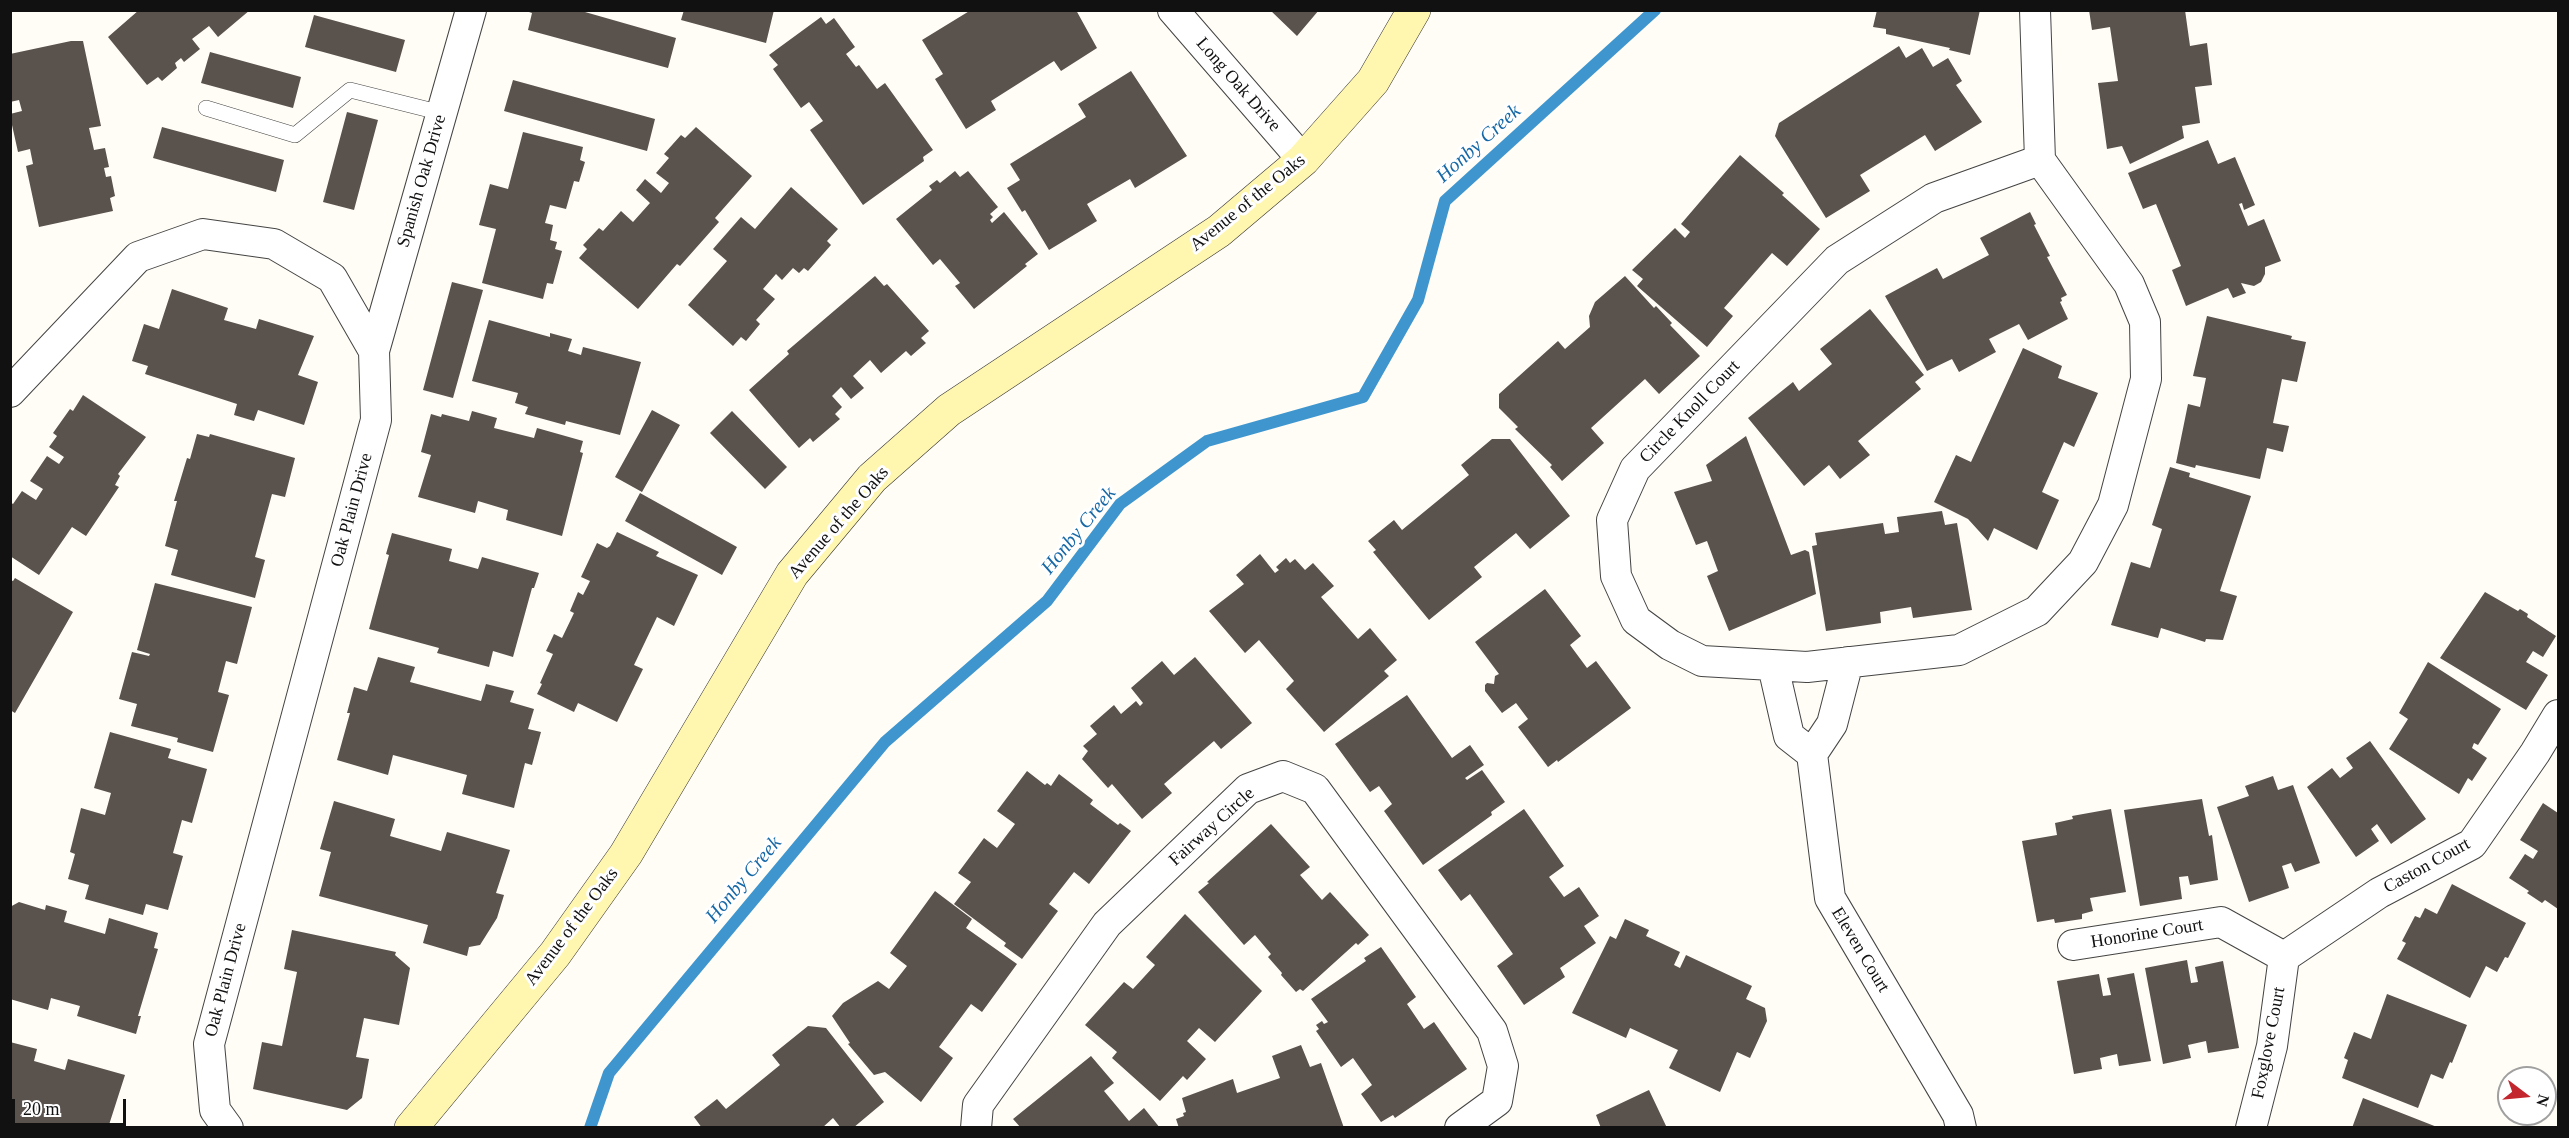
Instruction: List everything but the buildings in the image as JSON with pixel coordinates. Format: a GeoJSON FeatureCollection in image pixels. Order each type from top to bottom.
{"type":"FeatureCollection","features":[{"type":"Feature","properties":{"kind":"street","name":"Spanish Oak Drive"},"geometry":{"type":"LineString","coordinates":[[374,351],[471,10]]}},
{"type":"Feature","properties":{"kind":"street","name":"Long Oak Drive"},"geometry":{"type":"LineString","coordinates":[[1173,10],[1303,160]]}},
{"type":"Feature","properties":{"kind":"street","name":"Avenue of the Oaks"},"geometry":{"type":"LineString","coordinates":[[411,1128],[555,954],[594,900],[626,854],[792,574],[872,478],[949,410],[1219,231],[1303,160],[1373,81],[1414,10]]}},
{"type":"Feature","properties":{"kind":"street"},"geometry":{"type":"LineString","coordinates":[[2035,10],[2040,160]]}},
{"type":"Feature","properties":{"kind":"street","name":"Circle Knoll Court"},"geometry":{"type":"LineString","coordinates":[[2040,160],[2129,284],[2145,322],[2146,379],[2113,505],[2083,562],[2037,611],[1959,650],[1848,662],[1807,668],[1702,661],[1670,645],[1636,620],[1616,576],[1612,520],[1635,469],[1838,260],[1934,198],[2040,160]]}},
{"type":"Feature","properties":{"kind":"street","name":"Oak Plain Drive"},"geometry":{"type":"LineString","coordinates":[[10,392],[138,257],[203,234],[274,244],[332,278],[374,351],[376,420],[209,1044],[215,1110],[228,1128]]}},
{"type":"Feature","properties":{"kind":"street"},"geometry":{"type":"LineString","coordinates":[[1773,666],[1789,736],[1812,754],[1832,724],[1848,662]]}},
{"type":"Feature","properties":{"kind":"street","name":"Caston Court"},"geometry":{"type":"LineString","coordinates":[[2284,957],[2379,893],[2472,844],[2559,715]]}},
{"type":"Feature","properties":{"kind":"street","name":"Eleven Court"},"geometry":{"type":"LineString","coordinates":[[1812,754],[1830,898],[1958,1115],[1961,1128]]}},
{"type":"Feature","properties":{"kind":"street","name":"Fairway Circle"},"geometry":{"type":"LineString","coordinates":[[976,1128],[978,1105],[1107,924],[1248,789],[1283,776],[1315,789],[1492,1031],[1503,1066],[1497,1101],[1460,1128]]}},
{"type":"Feature","properties":{"kind":"street","name":"Honorine Court"},"geometry":{"type":"LineString","coordinates":[[2073,945],[2221,922],[2284,957]]}},
{"type":"Feature","properties":{"kind":"street","name":"Foxglove Court"},"geometry":{"type":"LineString","coordinates":[[2251,1128],[2272,1046],[2284,957]]}},
{"type":"Feature","properties":{"kind":"lane"},"geometry":{"type":"LineString","coordinates":[[206,108],[295,135],[350,90],[442,113]]}},
{"type":"Feature","properties":{"kind":"waterway","name":"Honby Creek"},"geometry":{"type":"LineString","coordinates":[[590,1128],[609,1073],[885,742],[1047,601],[1120,504],[1207,441],[1363,397],[1418,300],[1445,201],[1655,10]]}}]}
